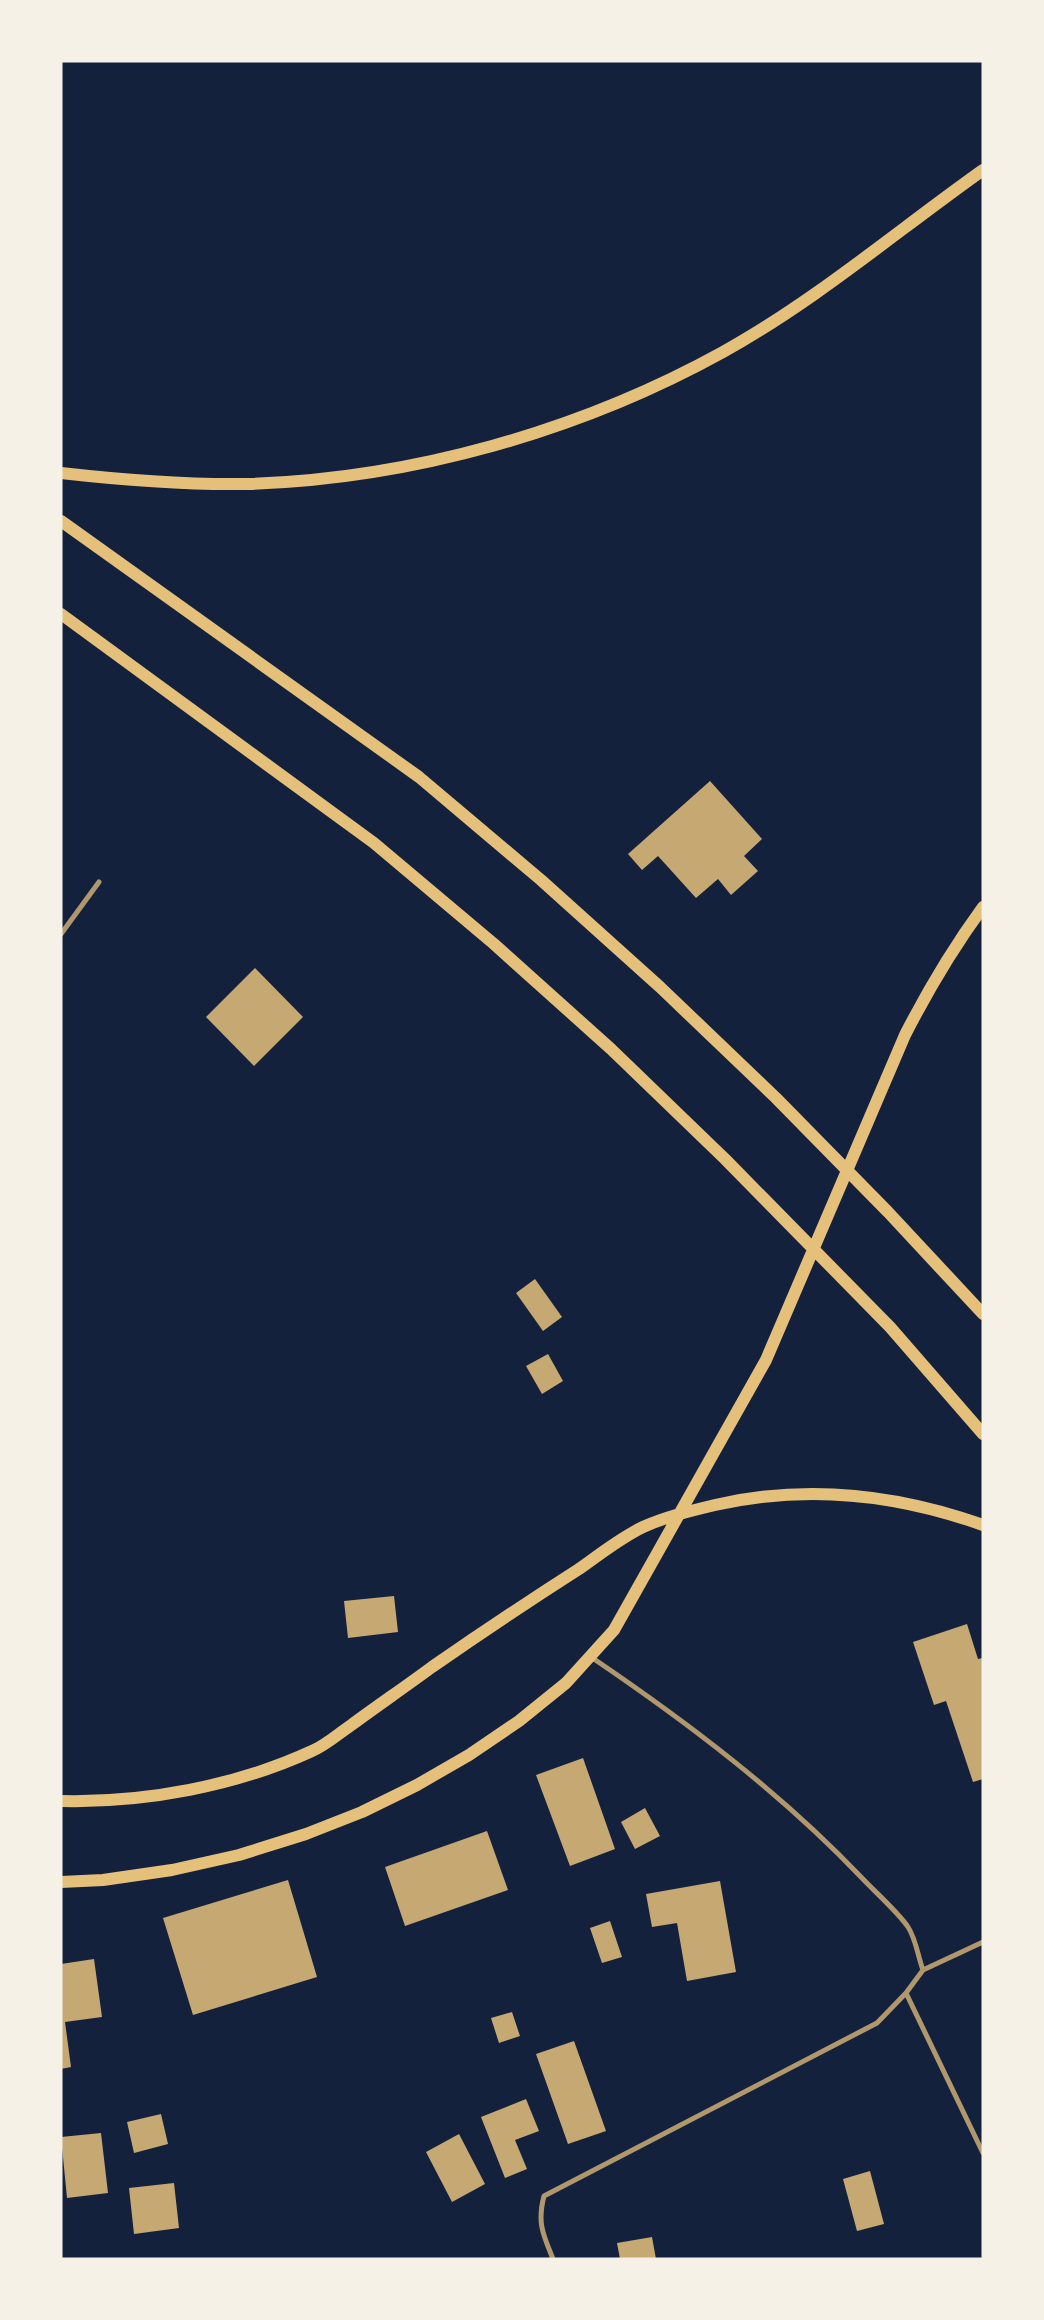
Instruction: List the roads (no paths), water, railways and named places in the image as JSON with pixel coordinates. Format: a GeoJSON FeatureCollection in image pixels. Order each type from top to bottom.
{"type":"FeatureCollection","features":[{"type":"Feature","properties":{"kind":"main road"},"geometry":{"type":"LineString","coordinates":[[61,472],[115,479],[172,483],[248,484],[382,470],[448,457],[512,440],[576,418],[634,394],[722,352],[791,310],[983,170]]}},
{"type":"Feature","properties":{"kind":"main road"},"geometry":{"type":"LineString","coordinates":[[61,521],[418,777],[541,880],[660,987],[776,1098],[888,1212],[983,1314]]}},
{"type":"Feature","properties":{"kind":"main road"},"geometry":{"type":"LineString","coordinates":[[61,614],[374,843],[494,944],[611,1049],[725,1158],[890,1327],[983,1434]]}},
{"type":"Feature","properties":{"kind":"main road"},"geometry":{"type":"LineString","coordinates":[[61,1882],[103,1880],[172,1870],[239,1855],[306,1834],[362,1812],[417,1785],[469,1755],[519,1721],[566,1683],[614,1630],[766,1360],[905,1035],[930,986],[959,939],[983,907]]}},
{"type":"Feature","properties":{"kind":"main road"},"geometry":{"type":"LineString","coordinates":[[61,1800],[82,1801],[141,1796],[201,1787],[258,1772],[315,1751],[497,1622],[633,1533],[641,1528],[686,1512],[734,1501],[782,1494],[830,1493],[882,1498],[932,1508],[983,1525]]}},
{"type":"Feature","properties":{"kind":"street"},"geometry":{"type":"LineString","coordinates":[[61,934],[99,882]]}},
{"type":"Feature","properties":{"kind":"street"},"geometry":{"type":"LineString","coordinates":[[590,1657],[650,1697],[707,1740],[778,1798],[845,1860],[908,1927],[923,1970]]}},
{"type":"Feature","properties":{"kind":"street"},"geometry":{"type":"LineString","coordinates":[[553,2259],[541,2230],[540,2212],[544,2196],[877,2023],[906,1993],[923,1970],[983,1942]]}},
{"type":"Feature","properties":{"kind":"street"},"geometry":{"type":"LineString","coordinates":[[906,1993],[983,2153]]}}]}
